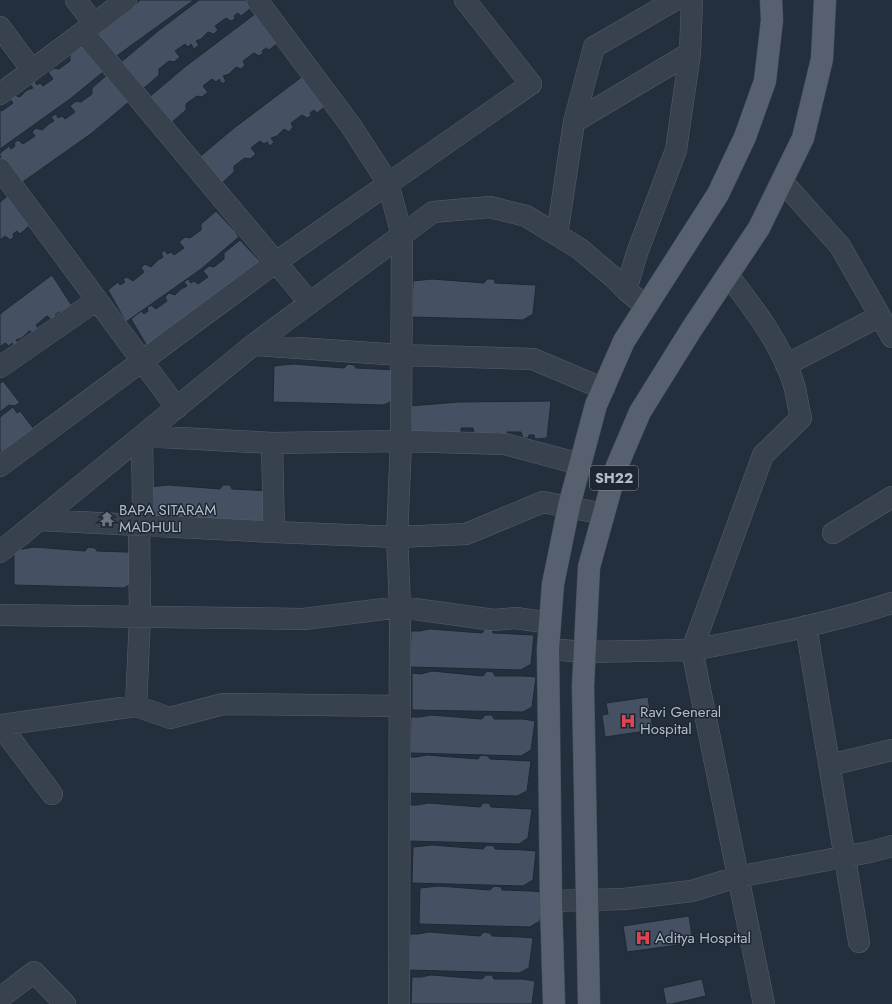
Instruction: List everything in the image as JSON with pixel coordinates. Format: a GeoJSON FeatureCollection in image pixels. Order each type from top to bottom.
{"type":"FeatureCollection","features":[{"type":"Feature","properties":{"kind":"main road","name":"SH22"},"geometry":{"type":"LineString","coordinates":[[554,1004],[551,901],[548,649],[553,584],[569,506],[596,405],[624,341],[718,194],[745,137],[765,81],[772,20],[771,0]]}},
{"type":"Feature","properties":{"kind":"main road","name":"SH22"},"geometry":{"type":"LineString","coordinates":[[589,1004],[583,686],[589,567],[617,466],[640,412],[758,228],[803,138],[822,59],[825,0]]}},
{"type":"Feature","properties":{"kind":"street"},"geometry":{"type":"LineString","coordinates":[[76,0],[88,28],[310,303]]}},
{"type":"Feature","properties":{"kind":"street"},"geometry":{"type":"LineString","coordinates":[[0,94],[126,0]]}},
{"type":"Feature","properties":{"kind":"street"},"geometry":{"type":"LineString","coordinates":[[257,0],[351,126],[388,183],[402,236],[401,441],[397,537],[400,607],[399,1004]]}},
{"type":"Feature","properties":{"kind":"street"},"geometry":{"type":"LineString","coordinates":[[0,466],[276,262],[531,84],[465,0]]}},
{"type":"Feature","properties":{"kind":"street"},"geometry":{"type":"LineString","coordinates":[[557,235],[574,122],[594,47],[675,0]]}},
{"type":"Feature","properties":{"kind":"street"},"geometry":{"type":"LineString","coordinates":[[626,290],[637,253],[676,150],[690,53],[692,0]]}},
{"type":"Feature","properties":{"kind":"street"},"geometry":{"type":"LineString","coordinates":[[0,27],[32,70]]}},
{"type":"Feature","properties":{"kind":"street"},"geometry":{"type":"LineString","coordinates":[[574,122],[690,53]]}},
{"type":"Feature","properties":{"kind":"street"},"geometry":{"type":"LineString","coordinates":[[0,169],[176,408]]}},
{"type":"Feature","properties":{"kind":"street"},"geometry":{"type":"LineString","coordinates":[[782,181],[840,246],[892,337]]}},
{"type":"Feature","properties":{"kind":"street"},"geometry":{"type":"LineString","coordinates":[[0,552],[253,345],[433,212],[490,207],[526,216],[580,249],[645,306]]}},
{"type":"Feature","properties":{"kind":"street"},"geometry":{"type":"LineString","coordinates":[[728,275],[759,315],[780,350],[794,385],[801,418],[763,456],[692,650],[764,1004]]}},
{"type":"Feature","properties":{"kind":"street"},"geometry":{"type":"LineString","coordinates":[[0,367],[97,300]]}},
{"type":"Feature","properties":{"kind":"street"},"geometry":{"type":"LineString","coordinates":[[786,366],[880,316]]}},
{"type":"Feature","properties":{"kind":"street"},"geometry":{"type":"LineString","coordinates":[[253,345],[401,355],[533,358],[604,389]]}},
{"type":"Feature","properties":{"kind":"street"},"geometry":{"type":"LineString","coordinates":[[142,436],[272,443],[401,441],[505,444],[580,464]]}},
{"type":"Feature","properties":{"kind":"street"},"geometry":{"type":"LineString","coordinates":[[136,706],[140,617],[139,526],[143,506],[142,436]]}},
{"type":"Feature","properties":{"kind":"street"},"geometry":{"type":"LineString","coordinates":[[272,443],[274,532]]}},
{"type":"Feature","properties":{"kind":"street"},"geometry":{"type":"LineString","coordinates":[[834,533],[892,496]]}},
{"type":"Feature","properties":{"kind":"street"},"geometry":{"type":"LineString","coordinates":[[39,520],[139,526],[397,537],[466,534],[543,502],[604,514]]}},
{"type":"Feature","properties":{"kind":"street"},"geometry":{"type":"LineString","coordinates":[[548,649],[585,652],[692,650],[806,626],[892,603]]}},
{"type":"Feature","properties":{"kind":"street"},"geometry":{"type":"LineString","coordinates":[[0,615],[304,619],[400,607],[494,620],[516,618],[550,623]]}},
{"type":"Feature","properties":{"kind":"street"},"geometry":{"type":"LineString","coordinates":[[806,626],[859,942]]}},
{"type":"Feature","properties":{"kind":"street"},"geometry":{"type":"LineString","coordinates":[[52,794],[7,748],[0,725],[136,706],[170,718],[223,704],[400,706]]}},
{"type":"Feature","properties":{"kind":"street"},"geometry":{"type":"LineString","coordinates":[[830,765],[892,750]]}},
{"type":"Feature","properties":{"kind":"street"},"geometry":{"type":"LineString","coordinates":[[551,901],[624,899],[692,891],[737,877],[845,857],[892,846]]}},
{"type":"Feature","properties":{"kind":"street"},"geometry":{"type":"LineString","coordinates":[[0,998],[34,972],[65,1004]]}},
{"type":"Feature","properties":{"kind":"building"},"geometry":{"type":"Polygon","coordinates":[[[140,0],[194,0],[111,60],[92,28],[130,2],[136,4],[140,0]]]}},
{"type":"Feature","properties":{"kind":"building"},"geometry":{"type":"Polygon","coordinates":[[[199,0],[246,0],[251,8],[241,16],[238,13],[234,16],[235,19],[231,21],[226,18],[215,26],[218,30],[214,34],[208,32],[201,39],[196,41],[199,45],[194,49],[191,44],[188,47],[185,44],[175,51],[180,57],[174,62],[169,61],[159,69],[159,75],[144,88],[120,63],[158,31],[199,0]]]}},
{"type":"Feature","properties":{"kind":"building"},"geometry":{"type":"Polygon","coordinates":[[[259,11],[278,43],[269,50],[266,48],[259,56],[254,53],[243,61],[245,65],[241,69],[236,67],[229,74],[223,76],[226,81],[222,84],[219,79],[216,82],[212,79],[203,86],[208,92],[202,97],[197,96],[186,104],[186,110],[171,123],[148,98],[186,66],[259,11]]]}},
{"type":"Feature","properties":{"kind":"building"},"geometry":{"type":"Polygon","coordinates":[[[86,42],[108,68],[70,99],[0,149],[0,110],[2,111],[13,103],[10,99],[14,95],[20,97],[27,90],[33,88],[30,84],[34,80],[37,85],[40,83],[43,86],[53,79],[48,72],[54,68],[59,69],[70,61],[70,55],[86,42]]]}},
{"type":"Feature","properties":{"kind":"building"},"geometry":{"type":"Polygon","coordinates":[[[307,73],[327,105],[317,113],[314,110],[310,113],[311,116],[307,118],[302,115],[291,123],[293,127],[289,132],[284,129],[277,136],[271,138],[274,142],[270,146],[267,142],[264,144],[260,141],[251,148],[256,154],[250,159],[245,158],[234,166],[234,172],[219,186],[196,160],[234,128],[307,73]]]}},
{"type":"Feature","properties":{"kind":"building"},"geometry":{"type":"Polygon","coordinates":[[[107,75],[130,101],[92,133],[17,186],[0,156],[0,153],[9,146],[11,149],[15,146],[14,143],[18,140],[23,144],[35,136],[32,132],[36,128],[42,130],[54,121],[51,117],[56,114],[58,118],[62,116],[65,119],[75,112],[70,106],[76,101],[81,102],[92,94],[92,88],[107,75]]]}},
{"type":"Feature","properties":{"kind":"building"},"geometry":{"type":"Polygon","coordinates":[[[10,194],[29,226],[20,234],[17,231],[13,234],[14,237],[10,240],[5,236],[0,240],[0,202],[10,194]]]}},
{"type":"Feature","properties":{"kind":"building"},"geometry":{"type":"Polygon","coordinates":[[[216,211],[239,237],[201,269],[126,322],[108,290],[118,282],[120,285],[125,282],[123,279],[127,277],[133,281],[144,272],[141,268],[145,264],[151,267],[163,257],[161,253],[165,250],[167,254],[171,252],[174,255],[184,248],[179,242],[185,237],[190,238],[201,230],[201,224],[216,211]]]}},
{"type":"Feature","properties":{"kind":"building"},"geometry":{"type":"Polygon","coordinates":[[[240,240],[263,266],[150,351],[131,319],[141,311],[144,314],[148,311],[147,308],[151,305],[156,309],[167,301],[165,297],[169,293],[175,295],[187,286],[184,282],[188,279],[191,283],[194,281],[198,284],[208,277],[203,271],[209,266],[214,267],[224,259],[224,253],[240,240]]]}},
{"type":"Feature","properties":{"kind":"building"},"geometry":{"type":"Polygon","coordinates":[[[52,275],[72,306],[62,314],[59,312],[52,320],[47,316],[36,325],[39,329],[34,333],[29,331],[22,338],[16,340],[19,344],[15,348],[12,343],[9,346],[5,343],[0,347],[0,314],[52,275]]]}},
{"type":"Feature","properties":{"kind":"building"},"geometry":{"type":"Polygon","coordinates":[[[432,279],[484,283],[487,279],[494,279],[495,283],[536,285],[533,314],[523,320],[412,317],[413,281],[432,279]]]}},
{"type":"Feature","properties":{"kind":"building"},"geometry":{"type":"Polygon","coordinates":[[[293,364],[344,368],[348,364],[354,365],[356,368],[397,370],[394,400],[384,405],[273,402],[274,366],[293,364]]]}},
{"type":"Feature","properties":{"kind":"building"},"geometry":{"type":"Polygon","coordinates":[[[3,381],[20,403],[14,406],[9,405],[0,412],[0,382],[1,383],[3,381]]]}},
{"type":"Feature","properties":{"kind":"building"},"geometry":{"type":"Polygon","coordinates":[[[551,401],[547,438],[535,439],[534,435],[529,435],[528,438],[523,438],[521,432],[507,432],[508,437],[502,438],[498,433],[474,433],[473,428],[461,428],[461,437],[411,434],[409,406],[459,402],[551,401]]]}},
{"type":"Feature","properties":{"kind":"building"},"geometry":{"type":"Polygon","coordinates":[[[13,407],[17,413],[20,411],[37,433],[0,452],[0,417],[13,407]]]}},
{"type":"Feature","properties":{"kind":"building"},"geometry":{"type":"Polygon","coordinates":[[[169,485],[220,489],[223,485],[230,485],[232,489],[273,491],[269,520],[259,526],[148,523],[149,487],[169,485]]]}},
{"type":"Feature","properties":{"kind":"building"},"geometry":{"type":"Polygon","coordinates":[[[34,547],[85,551],[88,547],[95,548],[97,551],[138,553],[134,582],[124,588],[14,585],[14,549],[34,547]]]}},
{"type":"Feature","properties":{"kind":"building"},"geometry":{"type":"Polygon","coordinates":[[[430,629],[482,633],[485,629],[492,629],[493,633],[534,635],[531,664],[521,670],[410,667],[411,631],[430,629]]]}},
{"type":"Feature","properties":{"kind":"building"},"geometry":{"type":"Polygon","coordinates":[[[432,671],[483,676],[487,671],[493,672],[495,676],[536,677],[532,707],[523,712],[412,710],[412,673],[421,674],[432,671]]]}},
{"type":"Feature","properties":{"kind":"building"},"geometry":{"type":"Polygon","coordinates":[[[648,697],[653,730],[605,737],[602,715],[608,714],[606,703],[648,697]]]}},
{"type":"Feature","properties":{"kind":"building"},"geometry":{"type":"Polygon","coordinates":[[[431,715],[482,719],[485,715],[492,715],[494,719],[523,719],[535,721],[531,750],[521,756],[410,753],[411,717],[431,715]]]}},
{"type":"Feature","properties":{"kind":"building"},"geometry":{"type":"Polygon","coordinates":[[[427,755],[478,759],[481,755],[488,756],[490,759],[531,761],[527,791],[517,796],[406,793],[407,757],[427,755]]]}},
{"type":"Feature","properties":{"kind":"building"},"geometry":{"type":"Polygon","coordinates":[[[428,803],[480,807],[483,803],[489,803],[491,807],[532,809],[528,838],[519,844],[408,841],[409,805],[428,803]]]}},
{"type":"Feature","properties":{"kind":"building"},"geometry":{"type":"Polygon","coordinates":[[[432,845],[483,849],[487,845],[494,846],[495,849],[536,851],[533,880],[523,886],[412,883],[413,847],[432,845]]]}},
{"type":"Feature","properties":{"kind":"building"},"geometry":{"type":"Polygon","coordinates":[[[439,886],[490,890],[494,886],[501,887],[502,890],[543,892],[540,921],[530,927],[419,924],[420,888],[439,886]]]}},
{"type":"Feature","properties":{"kind":"building"},"geometry":{"type":"Polygon","coordinates":[[[689,916],[693,943],[627,952],[623,926],[689,916]]]}},
{"type":"Feature","properties":{"kind":"building"},"geometry":{"type":"Polygon","coordinates":[[[429,932],[480,936],[484,932],[490,933],[492,936],[533,938],[529,968],[519,973],[408,970],[410,934],[429,932]]]}},
{"type":"Feature","properties":{"kind":"building"},"geometry":{"type":"Polygon","coordinates":[[[431,975],[482,979],[486,975],[492,975],[494,979],[523,979],[535,981],[532,1004],[411,1004],[412,977],[431,975]]]}},
{"type":"Feature","properties":{"kind":"building"},"geometry":{"type":"Polygon","coordinates":[[[702,979],[706,996],[666,1004],[663,988],[702,979]]]}},
{"type":"Feature","properties":{"kind":"place","name":"BAPA SITARAM MADHULI"},"geometry":{"type":"Point","coordinates":[107,519]}},
{"type":"Feature","properties":{"kind":"place","name":"Ravi General Hospital"},"geometry":{"type":"Point","coordinates":[628,721]}},
{"type":"Feature","properties":{"kind":"place","name":"Aditya Hospital"},"geometry":{"type":"Point","coordinates":[643,938]}}]}
